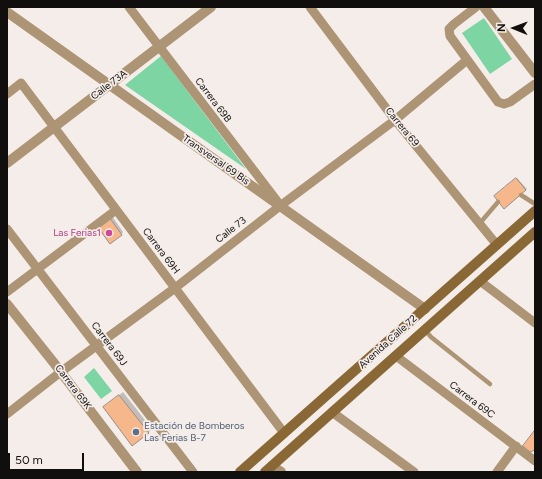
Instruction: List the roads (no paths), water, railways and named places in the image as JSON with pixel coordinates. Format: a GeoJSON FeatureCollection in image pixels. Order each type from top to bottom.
{"type":"FeatureCollection","features":[{"type":"Feature","properties":{"kind":"main road","name":"Avenida Calle 72"},"geometry":{"type":"LineString","coordinates":[[240,472],[535,211]]}},
{"type":"Feature","properties":{"kind":"main road","name":"Avenida Calle 72"},"geometry":{"type":"LineString","coordinates":[[273,470],[332,412],[535,232]]}},
{"type":"Feature","properties":{"kind":"main road"},"geometry":{"type":"LineString","coordinates":[[247,472],[274,442]]}},
{"type":"Feature","properties":{"kind":"street","name":"Carrera 69B"},"geometry":{"type":"LineString","coordinates":[[129,7],[280,206]]}},
{"type":"Feature","properties":{"kind":"street","name":"Calle 73A"},"geometry":{"type":"LineString","coordinates":[[7,163],[211,7]]}},
{"type":"Feature","properties":{"kind":"street","name":"Carrera 69"},"geometry":{"type":"LineString","coordinates":[[310,7],[395,120],[497,245]]}},
{"type":"Feature","properties":{"kind":"street"},"geometry":{"type":"LineString","coordinates":[[476,7],[454,24],[449,30],[450,36],[498,102],[504,104],[510,102],[535,84]]}},
{"type":"Feature","properties":{"kind":"street"},"geometry":{"type":"LineString","coordinates":[[484,7],[535,73]]}},
{"type":"Feature","properties":{"kind":"street","name":"Transversal 69 Bis"},"geometry":{"type":"LineString","coordinates":[[7,12],[425,309]]}},
{"type":"Feature","properties":{"kind":"street","name":"Calle 73"},"geometry":{"type":"LineString","coordinates":[[7,414],[395,120],[467,60]]}},
{"type":"Feature","properties":{"kind":"street","name":"Carrera 69H"},"geometry":{"type":"LineString","coordinates":[[7,94],[21,83],[284,433]]}},
{"type":"Feature","properties":{"kind":"street"},"geometry":{"type":"LineString","coordinates":[[7,292],[116,210]]}},
{"type":"Feature","properties":{"kind":"street","name":"Carrera 69J"},"geometry":{"type":"LineString","coordinates":[[7,229],[193,472]]}},
{"type":"Feature","properties":{"kind":"street"},"geometry":{"type":"LineString","coordinates":[[480,281],[535,323]]}},
{"type":"Feature","properties":{"kind":"street","name":"Carrera 69K"},"geometry":{"type":"LineString","coordinates":[[7,304],[137,472]]}},
{"type":"Feature","properties":{"kind":"street","name":"Carrera 69C"},"geometry":{"type":"LineString","coordinates":[[396,356],[535,461]]}},
{"type":"Feature","properties":{"kind":"street"},"geometry":{"type":"LineString","coordinates":[[332,412],[414,472]]}},
{"type":"Feature","properties":{"kind":"street"},"geometry":{"type":"LineString","coordinates":[[497,472],[516,446]]}},
{"type":"Feature","properties":{"kind":"lane"},"geometry":{"type":"LineString","coordinates":[[521,195],[535,204]]}},
{"type":"Feature","properties":{"kind":"lane"},"geometry":{"type":"LineString","coordinates":[[480,223],[498,202]]}},
{"type":"Feature","properties":{"kind":"lane"},"geometry":{"type":"LineString","coordinates":[[425,330],[431,337],[490,384]]}},
{"type":"Feature","properties":{"kind":"place","name":"Las Ferias1"},"geometry":{"type":"Point","coordinates":[109,233]}},
{"type":"Feature","properties":{"kind":"place","name":"Estación de Bomberos Las Ferias B-7"},"geometry":{"type":"Point","coordinates":[136,432]}}]}
